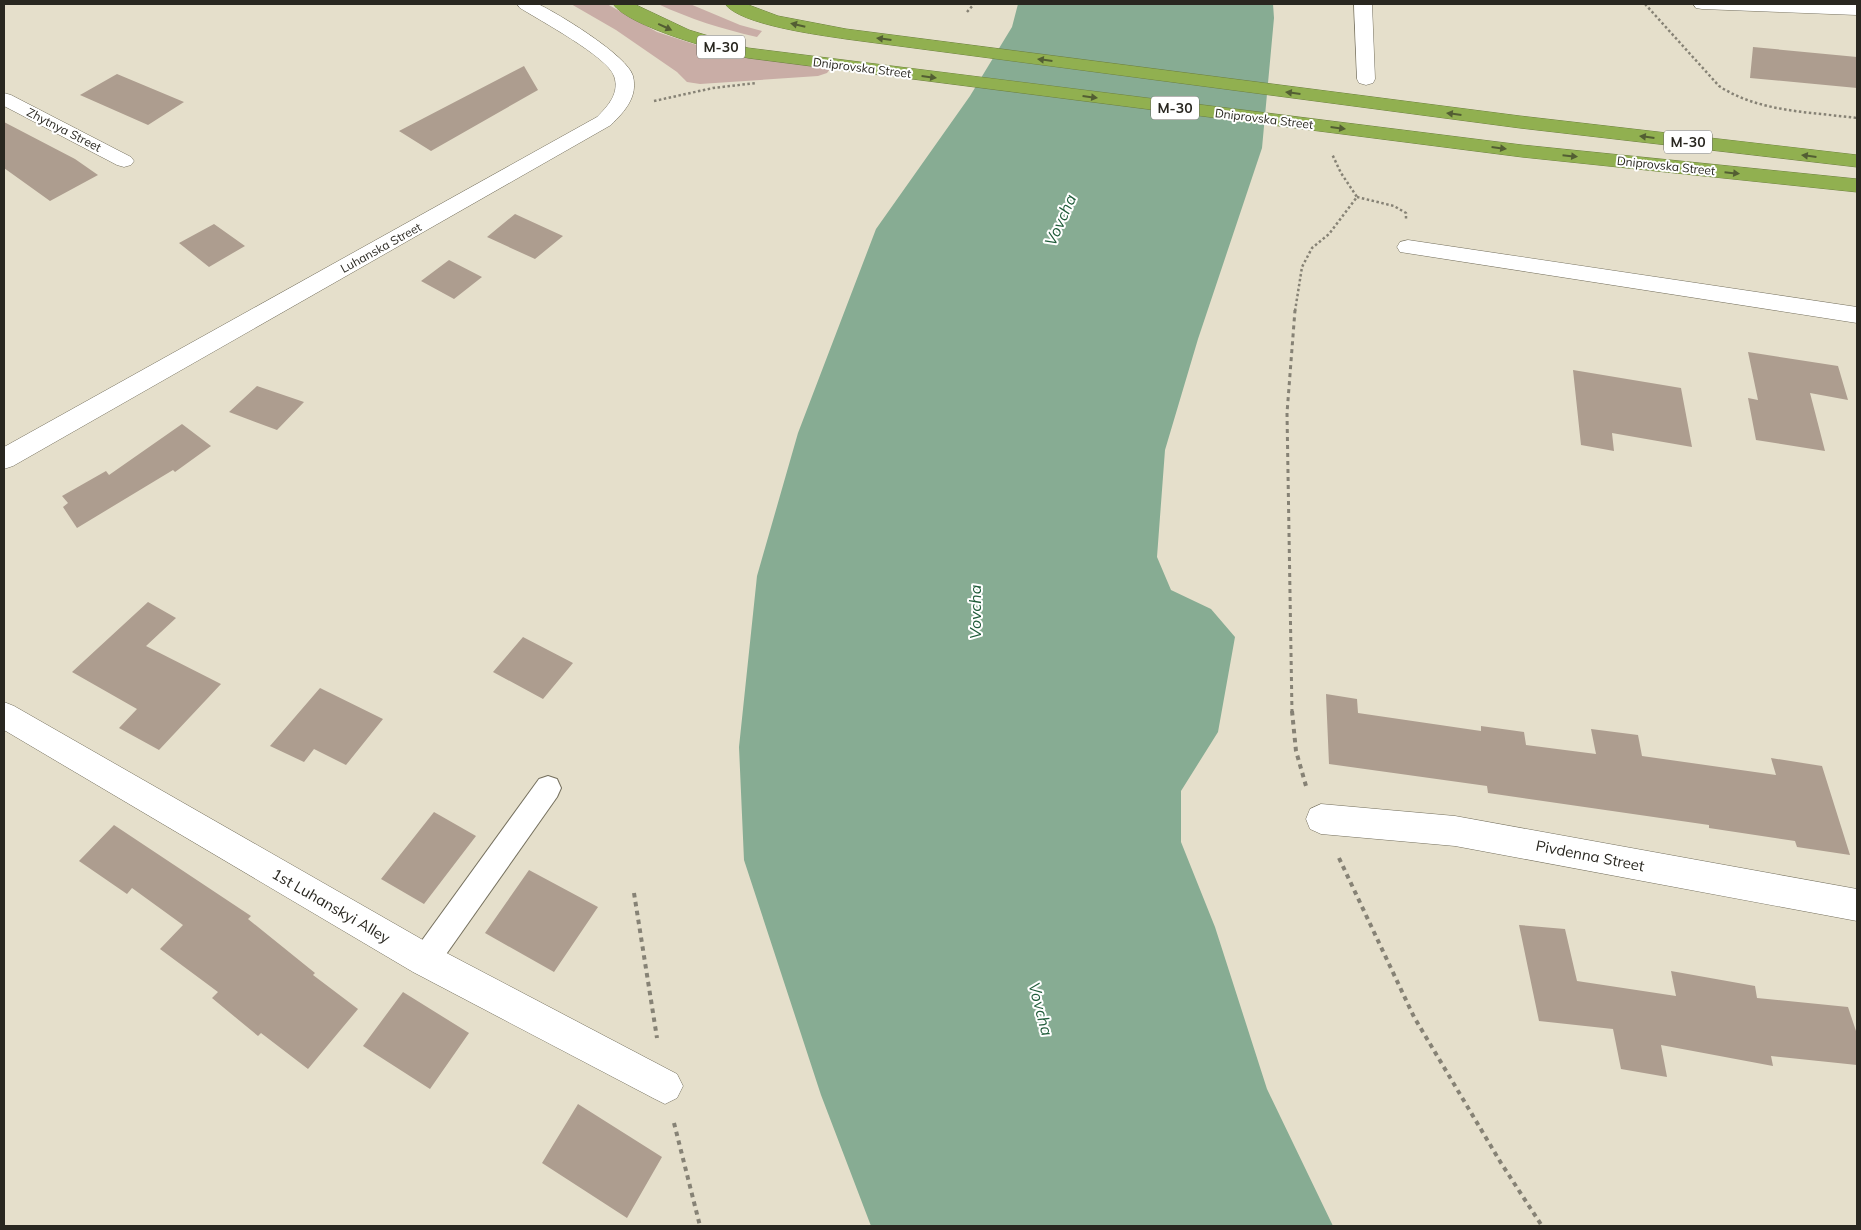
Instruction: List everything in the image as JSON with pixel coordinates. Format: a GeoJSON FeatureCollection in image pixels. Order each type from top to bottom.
{"type":"FeatureCollection","features":[{"type":"Feature","properties":{"kind":"highway","name":"Dniprovska Street"},"geometry":{"type":"LineString","coordinates":[[622,4],[677,33],[712,45],[748,53],[1522,151],[1857,186]]}},
{"type":"Feature","properties":{"kind":"highway","name":"Dniprovska Street"},"geometry":{"type":"LineString","coordinates":[[724,4],[776,20],[846,34],[1520,122],[1857,162]]}},
{"type":"Feature","properties":{"kind":"street","name":"Luhanska Street"},"geometry":{"type":"LineString","coordinates":[[4,459],[591,130],[611,115],[618,108],[625,94],[623,73],[598,48],[526,4]]}},
{"type":"Feature","properties":{"kind":"street"},"geometry":{"type":"LineString","coordinates":[[1363,4],[1366,79]]}},
{"type":"Feature","properties":{"kind":"street"},"geometry":{"type":"LineString","coordinates":[[1702,4],[1857,10]]}},
{"type":"Feature","properties":{"kind":"street","name":"Zhytnya Street"},"geometry":{"type":"LineString","coordinates":[[4,99],[124,161]]}},
{"type":"Feature","properties":{"kind":"street"},"geometry":{"type":"LineString","coordinates":[[1408,247],[1857,315]]}},
{"type":"Feature","properties":{"kind":"street","name":"1st Luhanskyi Alley"},"geometry":{"type":"LineString","coordinates":[[4,714],[425,960],[665,1086]]}},
{"type":"Feature","properties":{"kind":"street","name":"Pivdenna Street"},"geometry":{"type":"LineString","coordinates":[[1320,819],[1455,831],[1857,905]]}},
{"type":"Feature","properties":{"kind":"lane"},"geometry":{"type":"LineString","coordinates":[[425,960],[548,788]]}},
{"type":"Feature","properties":{"kind":"path"},"geometry":{"type":"LineString","coordinates":[[967,12],[974,4]]}},
{"type":"Feature","properties":{"kind":"path"},"geometry":{"type":"LineString","coordinates":[[1645,4],[1719,86],[1734,96],[1773,107],[1857,118]]}},
{"type":"Feature","properties":{"kind":"path"},"geometry":{"type":"LineString","coordinates":[[611,115],[669,97],[713,88],[764,83]]}},
{"type":"Feature","properties":{"kind":"path"},"geometry":{"type":"LineString","coordinates":[[1330,152],[1357,197],[1394,206],[1406,213],[1408,247]]}},
{"type":"Feature","properties":{"kind":"path"},"geometry":{"type":"LineString","coordinates":[[1357,197],[1329,234],[1312,248],[1302,266],[1296,302],[1287,413],[1292,712],[1296,751],[1306,790],[1414,1017],[1501,1163],[1542,1226]]}},
{"type":"Feature","properties":{"kind":"shaded area"},"geometry":{"type":"Polygon","coordinates":[[[571,4],[607,4],[657,32],[706,48],[830,69],[827,73],[818,76],[700,84],[687,82],[677,72],[616,30],[571,4]]]}},
{"type":"Feature","properties":{"kind":"shaded area"},"geometry":{"type":"Polygon","coordinates":[[[658,4],[690,4],[740,25],[762,31],[757,37],[744,34],[694,19],[658,4]]]}},
{"type":"Feature","properties":{"kind":"water","name":"Vovcha"},"geometry":{"type":"Polygon","coordinates":[[[1018,4],[1273,4],[1274,18],[1262,148],[1198,339],[1165,450],[1157,557],[1171,590],[1211,609],[1235,637],[1218,732],[1181,791],[1181,842],[1215,927],[1267,1089],[1333,1226],[871,1226],[821,1095],[744,860],[739,747],[757,576],[798,433],[876,229],[970,96],[1012,27],[1018,4]]]}},
{"type":"Feature","properties":{"kind":"building"},"geometry":{"type":"Polygon","coordinates":[[[1753,47],[1857,57],[1857,88],[1750,78],[1753,47]]]}},
{"type":"Feature","properties":{"kind":"building"},"geometry":{"type":"Polygon","coordinates":[[[524,66],[538,90],[431,151],[399,131],[524,66]]]}},
{"type":"Feature","properties":{"kind":"building"},"geometry":{"type":"Polygon","coordinates":[[[117,74],[184,102],[148,125],[80,95],[117,74]]]}},
{"type":"Feature","properties":{"kind":"building"},"geometry":{"type":"Polygon","coordinates":[[[4,122],[75,159],[98,175],[50,201],[4,168],[4,122]]]}},
{"type":"Feature","properties":{"kind":"building"},"geometry":{"type":"Polygon","coordinates":[[[515,214],[563,236],[535,259],[487,237],[515,214]]]}},
{"type":"Feature","properties":{"kind":"building"},"geometry":{"type":"Polygon","coordinates":[[[214,224],[245,246],[209,267],[179,243],[214,224]]]}},
{"type":"Feature","properties":{"kind":"building"},"geometry":{"type":"Polygon","coordinates":[[[449,260],[482,277],[454,299],[421,281],[449,260]]]}},
{"type":"Feature","properties":{"kind":"building"},"geometry":{"type":"Polygon","coordinates":[[[1748,352],[1838,366],[1848,400],[1810,393],[1825,451],[1756,440],[1748,398],[1758,400],[1748,352]]]}},
{"type":"Feature","properties":{"kind":"building"},"geometry":{"type":"Polygon","coordinates":[[[1573,370],[1681,388],[1692,447],[1612,433],[1614,451],[1581,445],[1573,370]]]}},
{"type":"Feature","properties":{"kind":"building"},"geometry":{"type":"Polygon","coordinates":[[[257,386],[304,402],[277,430],[229,412],[257,386]]]}},
{"type":"Feature","properties":{"kind":"building"},"geometry":{"type":"Polygon","coordinates":[[[182,424],[211,446],[175,472],[173,470],[77,528],[63,507],[68,503],[62,496],[106,471],[109,475],[182,424]]]}},
{"type":"Feature","properties":{"kind":"building"},"geometry":{"type":"Polygon","coordinates":[[[148,602],[176,618],[146,646],[221,684],[159,750],[119,728],[137,709],[72,672],[148,602]]]}},
{"type":"Feature","properties":{"kind":"building"},"geometry":{"type":"Polygon","coordinates":[[[523,637],[573,663],[543,699],[493,672],[523,637]]]}},
{"type":"Feature","properties":{"kind":"building"},"geometry":{"type":"Polygon","coordinates":[[[320,688],[383,719],[346,765],[314,749],[304,762],[270,746],[320,688]]]}},
{"type":"Feature","properties":{"kind":"building"},"geometry":{"type":"Polygon","coordinates":[[[1326,694],[1357,699],[1358,713],[1481,731],[1481,726],[1524,732],[1526,745],[1596,754],[1591,729],[1638,735],[1642,756],[1776,775],[1771,758],[1822,766],[1850,855],[1797,847],[1795,841],[1709,828],[1709,825],[1488,793],[1487,786],[1329,764],[1326,694]]]}},
{"type":"Feature","properties":{"kind":"building"},"geometry":{"type":"Polygon","coordinates":[[[434,812],[476,836],[424,904],[381,879],[434,812]]]}},
{"type":"Feature","properties":{"kind":"building"},"geometry":{"type":"Polygon","coordinates":[[[114,825],[251,916],[248,919],[315,973],[313,975],[358,1009],[308,1069],[261,1033],[258,1036],[212,998],[218,992],[160,949],[183,925],[132,888],[127,894],[79,861],[114,825]]]}},
{"type":"Feature","properties":{"kind":"building"},"geometry":{"type":"Polygon","coordinates":[[[529,870],[598,907],[554,972],[485,933],[529,870]]]}},
{"type":"Feature","properties":{"kind":"building"},"geometry":{"type":"Polygon","coordinates":[[[1519,925],[1565,929],[1577,981],[1676,996],[1671,971],[1755,986],[1757,998],[1848,1007],[1857,1034],[1857,1065],[1771,1056],[1773,1066],[1661,1045],[1667,1077],[1621,1069],[1613,1029],[1539,1021],[1519,925]]]}},
{"type":"Feature","properties":{"kind":"building"},"geometry":{"type":"Polygon","coordinates":[[[403,992],[469,1033],[430,1089],[363,1046],[403,992]]]}},
{"type":"Feature","properties":{"kind":"building"},"geometry":{"type":"Polygon","coordinates":[[[578,1104],[662,1157],[627,1218],[542,1163],[578,1104]]]}}]}
